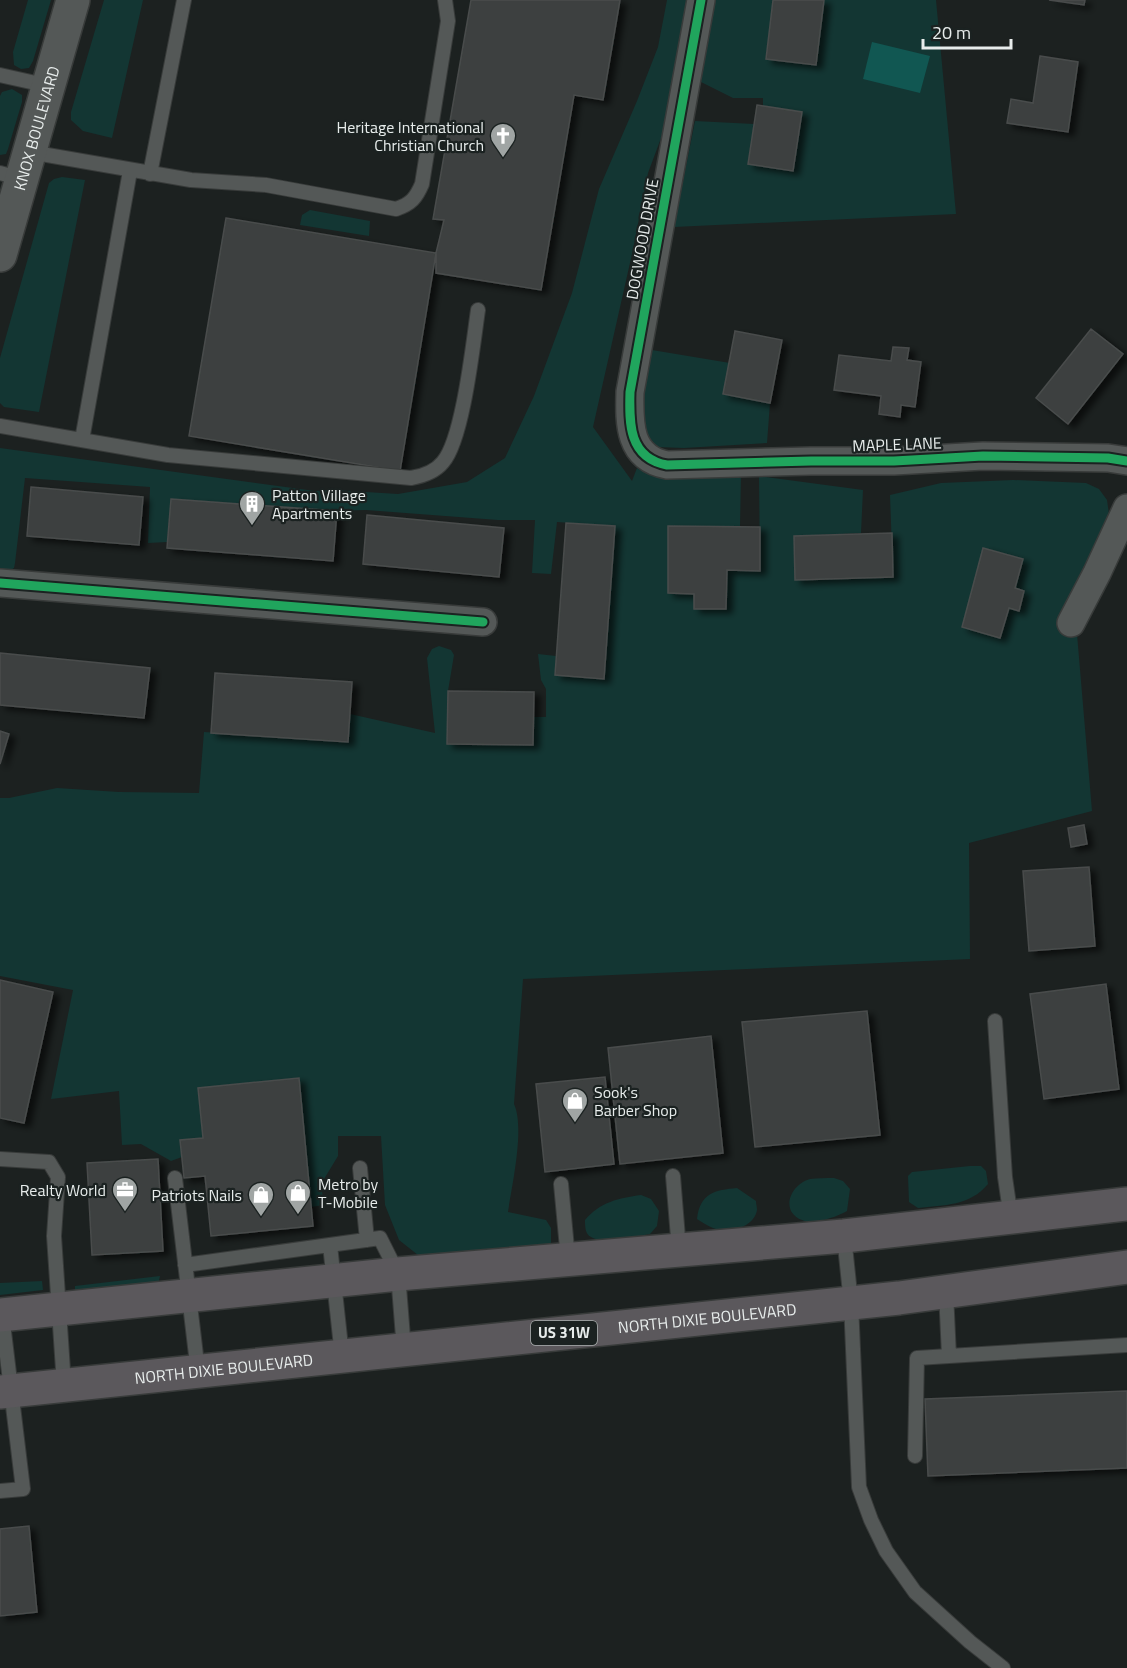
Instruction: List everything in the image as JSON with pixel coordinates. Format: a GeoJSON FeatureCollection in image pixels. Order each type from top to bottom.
{"type":"FeatureCollection","features":[{"type":"Feature","properties":{"kind":"highway"},"geometry":{"type":"LineString","coordinates":[[1,1315],[58,1309],[187,1281],[334,1281],[844,1236],[1127,1204]]}},
{"type":"Feature","properties":{"kind":"highway","name":"NORTH DIXIE BOULEVARD"},"geometry":{"type":"LineString","coordinates":[[5,1392],[851,1303],[1127,1267]]}},
{"type":"Feature","properties":{"kind":"main road","name":"KNOX BOULEVARD"},"geometry":{"type":"LineString","coordinates":[[0,255],[17,168],[49,86],[74,0]]}},
{"type":"Feature","properties":{"kind":"street","name":"DOGWOOD DRIVE"},"geometry":{"type":"LineString","coordinates":[[668,465],[657,463],[644,455],[634,440],[629,418],[630,392],[701,0]]}},
{"type":"Feature","properties":{"kind":"street","name":"MAPLE LANE"},"geometry":{"type":"LineString","coordinates":[[668,465],[894,461],[983,456],[1108,458],[1127,461]]}},
{"type":"Feature","properties":{"kind":"street"},"geometry":{"type":"LineString","coordinates":[[1071,623],[1127,508]]}},
{"type":"Feature","properties":{"kind":"street"},"geometry":{"type":"LineString","coordinates":[[0,583],[483,622]]}},
{"type":"Feature","properties":{"kind":"lane"},"geometry":{"type":"LineString","coordinates":[[150,174],[184,0]]}},
{"type":"Feature","properties":{"kind":"lane"},"geometry":{"type":"LineString","coordinates":[[17,168],[130,171],[191,180],[266,185],[396,209],[409,205],[417,197],[422,184],[448,21],[445,0]]}},
{"type":"Feature","properties":{"kind":"lane"},"geometry":{"type":"LineString","coordinates":[[0,75],[49,86]]}},
{"type":"Feature","properties":{"kind":"lane"},"geometry":{"type":"LineString","coordinates":[[82,440],[130,171]]}},
{"type":"Feature","properties":{"kind":"lane"},"geometry":{"type":"LineString","coordinates":[[0,426],[168,454],[411,478],[421,476],[443,463],[453,445],[478,310]]}},
{"type":"Feature","properties":{"kind":"lane"},"geometry":{"type":"LineString","coordinates":[[995,1021],[1005,1177],[1011,1218]]}},
{"type":"Feature","properties":{"kind":"lane"},"geometry":{"type":"LineString","coordinates":[[0,1159],[49,1162],[58,1177],[54,1236],[64,1385]]}},
{"type":"Feature","properties":{"kind":"lane"},"geometry":{"type":"LineString","coordinates":[[360,1168],[367,1240]]}},
{"type":"Feature","properties":{"kind":"lane"},"geometry":{"type":"LineString","coordinates":[[674,1176],[679,1250]]}},
{"type":"Feature","properties":{"kind":"lane"},"geometry":{"type":"LineString","coordinates":[[175,1178],[198,1372]]}},
{"type":"Feature","properties":{"kind":"lane"},"geometry":{"type":"LineString","coordinates":[[561,1184],[568,1259]]}},
{"type":"Feature","properties":{"kind":"lane"},"geometry":{"type":"LineString","coordinates":[[844,1236],[851,1303],[859,1486],[871,1520],[886,1551],[915,1592],[970,1642],[1003,1668]]}},
{"type":"Feature","properties":{"kind":"lane"},"geometry":{"type":"LineString","coordinates":[[187,1281],[330,1245],[380,1238],[398,1274],[404,1350]]}},
{"type":"Feature","properties":{"kind":"lane"},"geometry":{"type":"LineString","coordinates":[[330,1245],[342,1356]]}},
{"type":"Feature","properties":{"kind":"lane"},"geometry":{"type":"LineString","coordinates":[[946,1292],[949,1356]]}},
{"type":"Feature","properties":{"kind":"lane"},"geometry":{"type":"LineString","coordinates":[[0,1491],[23,1489],[5,1392],[1,1315]]}},
{"type":"Feature","properties":{"kind":"lane"},"geometry":{"type":"LineString","coordinates":[[915,1456],[917,1358],[1127,1345]]}},
{"type":"Feature","properties":{"kind":"shaded area"},"geometry":{"type":"Polygon","coordinates":[[[28,0],[51,0],[33,61],[29,68],[21,69],[14,65],[13,52],[28,0]]]}},
{"type":"Feature","properties":{"kind":"shaded area"},"geometry":{"type":"Polygon","coordinates":[[[104,0],[143,0],[112,138],[83,131],[71,120],[71,112],[104,0]]]}},
{"type":"Feature","properties":{"kind":"shaded area"},"geometry":{"type":"Polygon","coordinates":[[[667,0],[687,0],[664,130],[648,173],[593,427],[632,481],[637,468],[645,472],[671,475],[741,473],[740,527],[668,527],[668,593],[694,594],[694,609],[726,609],[727,570],[760,570],[759,476],[863,490],[861,533],[794,536],[795,580],[893,577],[890,495],[941,483],[1013,480],[1086,483],[1099,489],[1107,500],[1109,514],[1077,634],[1092,811],[969,843],[970,959],[523,979],[514,1104],[517,1114],[518,1142],[508,1212],[546,1220],[551,1228],[551,1243],[536,1250],[423,1259],[399,1240],[385,1205],[381,1136],[338,1136],[338,1156],[321,1184],[324,1205],[311,1207],[298,1078],[198,1088],[203,1138],[182,1157],[171,1161],[141,1144],[122,1145],[119,1091],[51,1099],[73,990],[0,976],[0,798],[57,788],[119,792],[199,793],[204,732],[348,742],[350,714],[435,733],[427,658],[432,649],[439,646],[451,650],[454,655],[448,691],[447,744],[533,745],[534,717],[546,717],[546,689],[541,680],[538,654],[556,656],[555,675],[604,678],[615,526],[557,522],[551,574],[532,573],[535,520],[498,520],[366,510],[332,511],[171,499],[167,542],[148,543],[150,487],[25,478],[14,568],[8,572],[0,571],[0,448],[315,491],[398,494],[467,482],[505,458],[534,396],[572,293],[599,189],[658,47],[667,0]]]}},
{"type":"Feature","properties":{"kind":"shaded area"},"geometry":{"type":"Polygon","coordinates":[[[714,0],[773,0],[766,58],[816,65],[824,0],[936,0],[956,214],[674,227],[695,121],[754,124],[748,164],[793,171],[763,106],[763,98],[733,98],[701,82],[714,0]]]}},
{"type":"Feature","properties":{"kind":"shaded area"},"geometry":{"type":"Polygon","coordinates":[[[872,42],[930,56],[920,93],[863,79],[872,42]]]}},
{"type":"Feature","properties":{"kind":"shaded area"},"geometry":{"type":"Polygon","coordinates":[[[12,89],[22,95],[22,102],[6,154],[0,155],[0,96],[2,92],[12,89]]]}},
{"type":"Feature","properties":{"kind":"shaded area"},"geometry":{"type":"Polygon","coordinates":[[[62,177],[85,180],[39,412],[4,407],[0,403],[0,358],[49,183],[62,177]]]}},
{"type":"Feature","properties":{"kind":"shaded area"},"geometry":{"type":"Polygon","coordinates":[[[310,210],[370,221],[369,236],[300,225],[302,215],[310,210]]]}},
{"type":"Feature","properties":{"kind":"shaded area"},"geometry":{"type":"Polygon","coordinates":[[[652,350],[730,363],[724,394],[770,403],[767,443],[684,448],[657,447],[646,433],[642,399],[652,350]]]}},
{"type":"Feature","properties":{"kind":"shaded area"},"geometry":{"type":"Polygon","coordinates":[[[981,1166],[986,1171],[988,1184],[973,1197],[947,1205],[918,1208],[909,1202],[908,1176],[912,1172],[981,1166]]]}},
{"type":"Feature","properties":{"kind":"shaded area"},"geometry":{"type":"Polygon","coordinates":[[[834,1178],[843,1181],[850,1189],[847,1211],[831,1218],[812,1222],[795,1216],[789,1204],[798,1186],[810,1179],[834,1178]]]}},
{"type":"Feature","properties":{"kind":"shaded area"},"geometry":{"type":"Polygon","coordinates":[[[737,1188],[756,1201],[755,1216],[746,1225],[733,1230],[719,1230],[697,1219],[701,1203],[710,1194],[737,1188]]]}},
{"type":"Feature","properties":{"kind":"shaded area"},"geometry":{"type":"Polygon","coordinates":[[[641,1195],[651,1199],[659,1211],[657,1226],[650,1234],[603,1240],[588,1234],[585,1220],[597,1209],[618,1199],[641,1195]]]}},
{"type":"Feature","properties":{"kind":"shaded area"},"geometry":{"type":"Polygon","coordinates":[[[160,1276],[157,1289],[75,1294],[75,1286],[160,1276]]]}},
{"type":"Feature","properties":{"kind":"shaded area"},"geometry":{"type":"Polygon","coordinates":[[[42,1281],[43,1290],[0,1295],[0,1283],[42,1281]]]}},
{"type":"Feature","properties":{"kind":"building","name":"Heritage International Christian Church"},"geometry":{"type":"Polygon","coordinates":[[[471,0],[620,0],[603,100],[574,95],[541,290],[436,273],[436,253],[444,220],[433,219],[471,0]]]}},
{"type":"Feature","properties":{"kind":"building"},"geometry":{"type":"Polygon","coordinates":[[[773,0],[824,0],[816,65],[766,59],[773,0]]]}},
{"type":"Feature","properties":{"kind":"building"},"geometry":{"type":"Polygon","coordinates":[[[1049,0],[1085,0],[1084,5],[1049,0]]]}},
{"type":"Feature","properties":{"kind":"building"},"geometry":{"type":"Polygon","coordinates":[[[1040,56],[1078,62],[1068,132],[1007,123],[1011,99],[1033,103],[1040,56]]]}},
{"type":"Feature","properties":{"kind":"building"},"geometry":{"type":"Polygon","coordinates":[[[757,105],[802,112],[793,171],[748,164],[757,105]]]}},
{"type":"Feature","properties":{"kind":"building"},"geometry":{"type":"Polygon","coordinates":[[[226,218],[436,253],[400,471],[189,436],[226,218]]]}},
{"type":"Feature","properties":{"kind":"building"},"geometry":{"type":"Polygon","coordinates":[[[1091,329],[1123,354],[1068,424],[1036,398],[1091,329]]]}},
{"type":"Feature","properties":{"kind":"building"},"geometry":{"type":"Polygon","coordinates":[[[735,331],[782,340],[770,403],[723,394],[735,331]]]}},
{"type":"Feature","properties":{"kind":"building"},"geometry":{"type":"Polygon","coordinates":[[[893,347],[909,348],[907,360],[921,362],[915,407],[901,405],[900,417],[879,414],[881,396],[834,390],[839,355],[891,361],[893,347]]]}},
{"type":"Feature","properties":{"kind":"building"},"geometry":{"type":"Polygon","coordinates":[[[31,487],[143,497],[139,545],[27,536],[31,487]]]}},
{"type":"Feature","properties":{"kind":"building","name":"Patton Village Apartments"},"geometry":{"type":"Polygon","coordinates":[[[171,499],[337,511],[333,561],[167,548],[171,499]]]}},
{"type":"Feature","properties":{"kind":"building","name":"Patton Village Apartments"},"geometry":{"type":"Polygon","coordinates":[[[367,515],[504,528],[499,577],[363,564],[367,515]]]}},
{"type":"Feature","properties":{"kind":"building"},"geometry":{"type":"Polygon","coordinates":[[[566,523],[615,526],[604,679],[555,675],[566,523]]]}},
{"type":"Feature","properties":{"kind":"building"},"geometry":{"type":"Polygon","coordinates":[[[668,526],[760,527],[760,571],[727,570],[726,609],[694,609],[694,594],[668,593],[668,526]]]}},
{"type":"Feature","properties":{"kind":"building"},"geometry":{"type":"Polygon","coordinates":[[[892,533],[893,577],[795,580],[794,536],[892,533]]]}},
{"type":"Feature","properties":{"kind":"building"},"geometry":{"type":"Polygon","coordinates":[[[983,548],[1023,559],[1015,588],[1024,591],[1019,611],[1009,608],[1000,638],[962,627],[983,548]]]}},
{"type":"Feature","properties":{"kind":"building"},"geometry":{"type":"Polygon","coordinates":[[[0,653],[150,668],[144,718],[0,705],[0,653]]]}},
{"type":"Feature","properties":{"kind":"building"},"geometry":{"type":"Polygon","coordinates":[[[215,673],[352,682],[348,742],[211,733],[215,673]]]}},
{"type":"Feature","properties":{"kind":"building"},"geometry":{"type":"Polygon","coordinates":[[[448,691],[534,692],[533,745],[447,744],[448,691]]]}},
{"type":"Feature","properties":{"kind":"building"},"geometry":{"type":"Polygon","coordinates":[[[0,731],[9,734],[0,764],[0,731]]]}},
{"type":"Feature","properties":{"kind":"building"},"geometry":{"type":"Polygon","coordinates":[[[1084,825],[1087,844],[1071,847],[1068,828],[1084,825]]]}},
{"type":"Feature","properties":{"kind":"building"},"geometry":{"type":"Polygon","coordinates":[[[1089,867],[1095,946],[1029,951],[1023,871],[1089,867]]]}},
{"type":"Feature","properties":{"kind":"building"},"geometry":{"type":"Polygon","coordinates":[[[0,980],[53,992],[24,1123],[0,1118],[0,980]]]}},
{"type":"Feature","properties":{"kind":"building"},"geometry":{"type":"Polygon","coordinates":[[[1106,984],[1119,1089],[1044,1099],[1030,994],[1106,984]]]}},
{"type":"Feature","properties":{"kind":"building"},"geometry":{"type":"Polygon","coordinates":[[[867,1011],[880,1135],[755,1147],[742,1022],[867,1011]]]}},
{"type":"Feature","properties":{"kind":"building"},"geometry":{"type":"Polygon","coordinates":[[[711,1036],[723,1153],[620,1164],[608,1048],[711,1036]]]}},
{"type":"Feature","properties":{"kind":"building","name":"Sook's Barber Shop"},"geometry":{"type":"Polygon","coordinates":[[[605,1077],[614,1164],[545,1172],[536,1084],[605,1077]]]}},
{"type":"Feature","properties":{"kind":"building"},"geometry":{"type":"Polygon","coordinates":[[[299,1078],[313,1226],[211,1236],[205,1176],[184,1178],[180,1140],[203,1138],[198,1088],[299,1078]]]}},
{"type":"Feature","properties":{"kind":"building","name":"Realty World"},"geometry":{"type":"Polygon","coordinates":[[[158,1159],[163,1251],[92,1255],[87,1163],[158,1159]]]}},
{"type":"Feature","properties":{"kind":"building"},"geometry":{"type":"Polygon","coordinates":[[[1127,1391],[1127,1468],[928,1476],[925,1399],[1127,1391]]]}},
{"type":"Feature","properties":{"kind":"building"},"geometry":{"type":"Polygon","coordinates":[[[29,1526],[37,1612],[0,1616],[0,1529],[29,1526]]]}},
{"type":"Feature","properties":{"kind":"cycle path"},"geometry":{"type":"LineString","coordinates":[[701,0],[630,392],[631,427],[638,447],[645,455],[667,465],[894,461],[983,456],[1108,458],[1127,461]]}},
{"type":"Feature","properties":{"kind":"cycle path"},"geometry":{"type":"LineString","coordinates":[[0,583],[483,622]]}},
{"type":"Feature","properties":{"kind":"place","name":"Heritage International Christian Church"},"geometry":{"type":"Point","coordinates":[503,159]}},
{"type":"Feature","properties":{"kind":"place","name":"Patton Village Apartments"},"geometry":{"type":"Point","coordinates":[252,527]}},
{"type":"Feature","properties":{"kind":"place","name":"Sook's Barber Shop"},"geometry":{"type":"Point","coordinates":[575,1124]}},
{"type":"Feature","properties":{"kind":"place","name":"Realty World"},"geometry":{"type":"Point","coordinates":[125,1213]}},
{"type":"Feature","properties":{"kind":"place","name":"Metro by T-Mobile"},"geometry":{"type":"Point","coordinates":[298,1216]}},
{"type":"Feature","properties":{"kind":"place","name":"Patriots Nails"},"geometry":{"type":"Point","coordinates":[261,1218]}}]}
